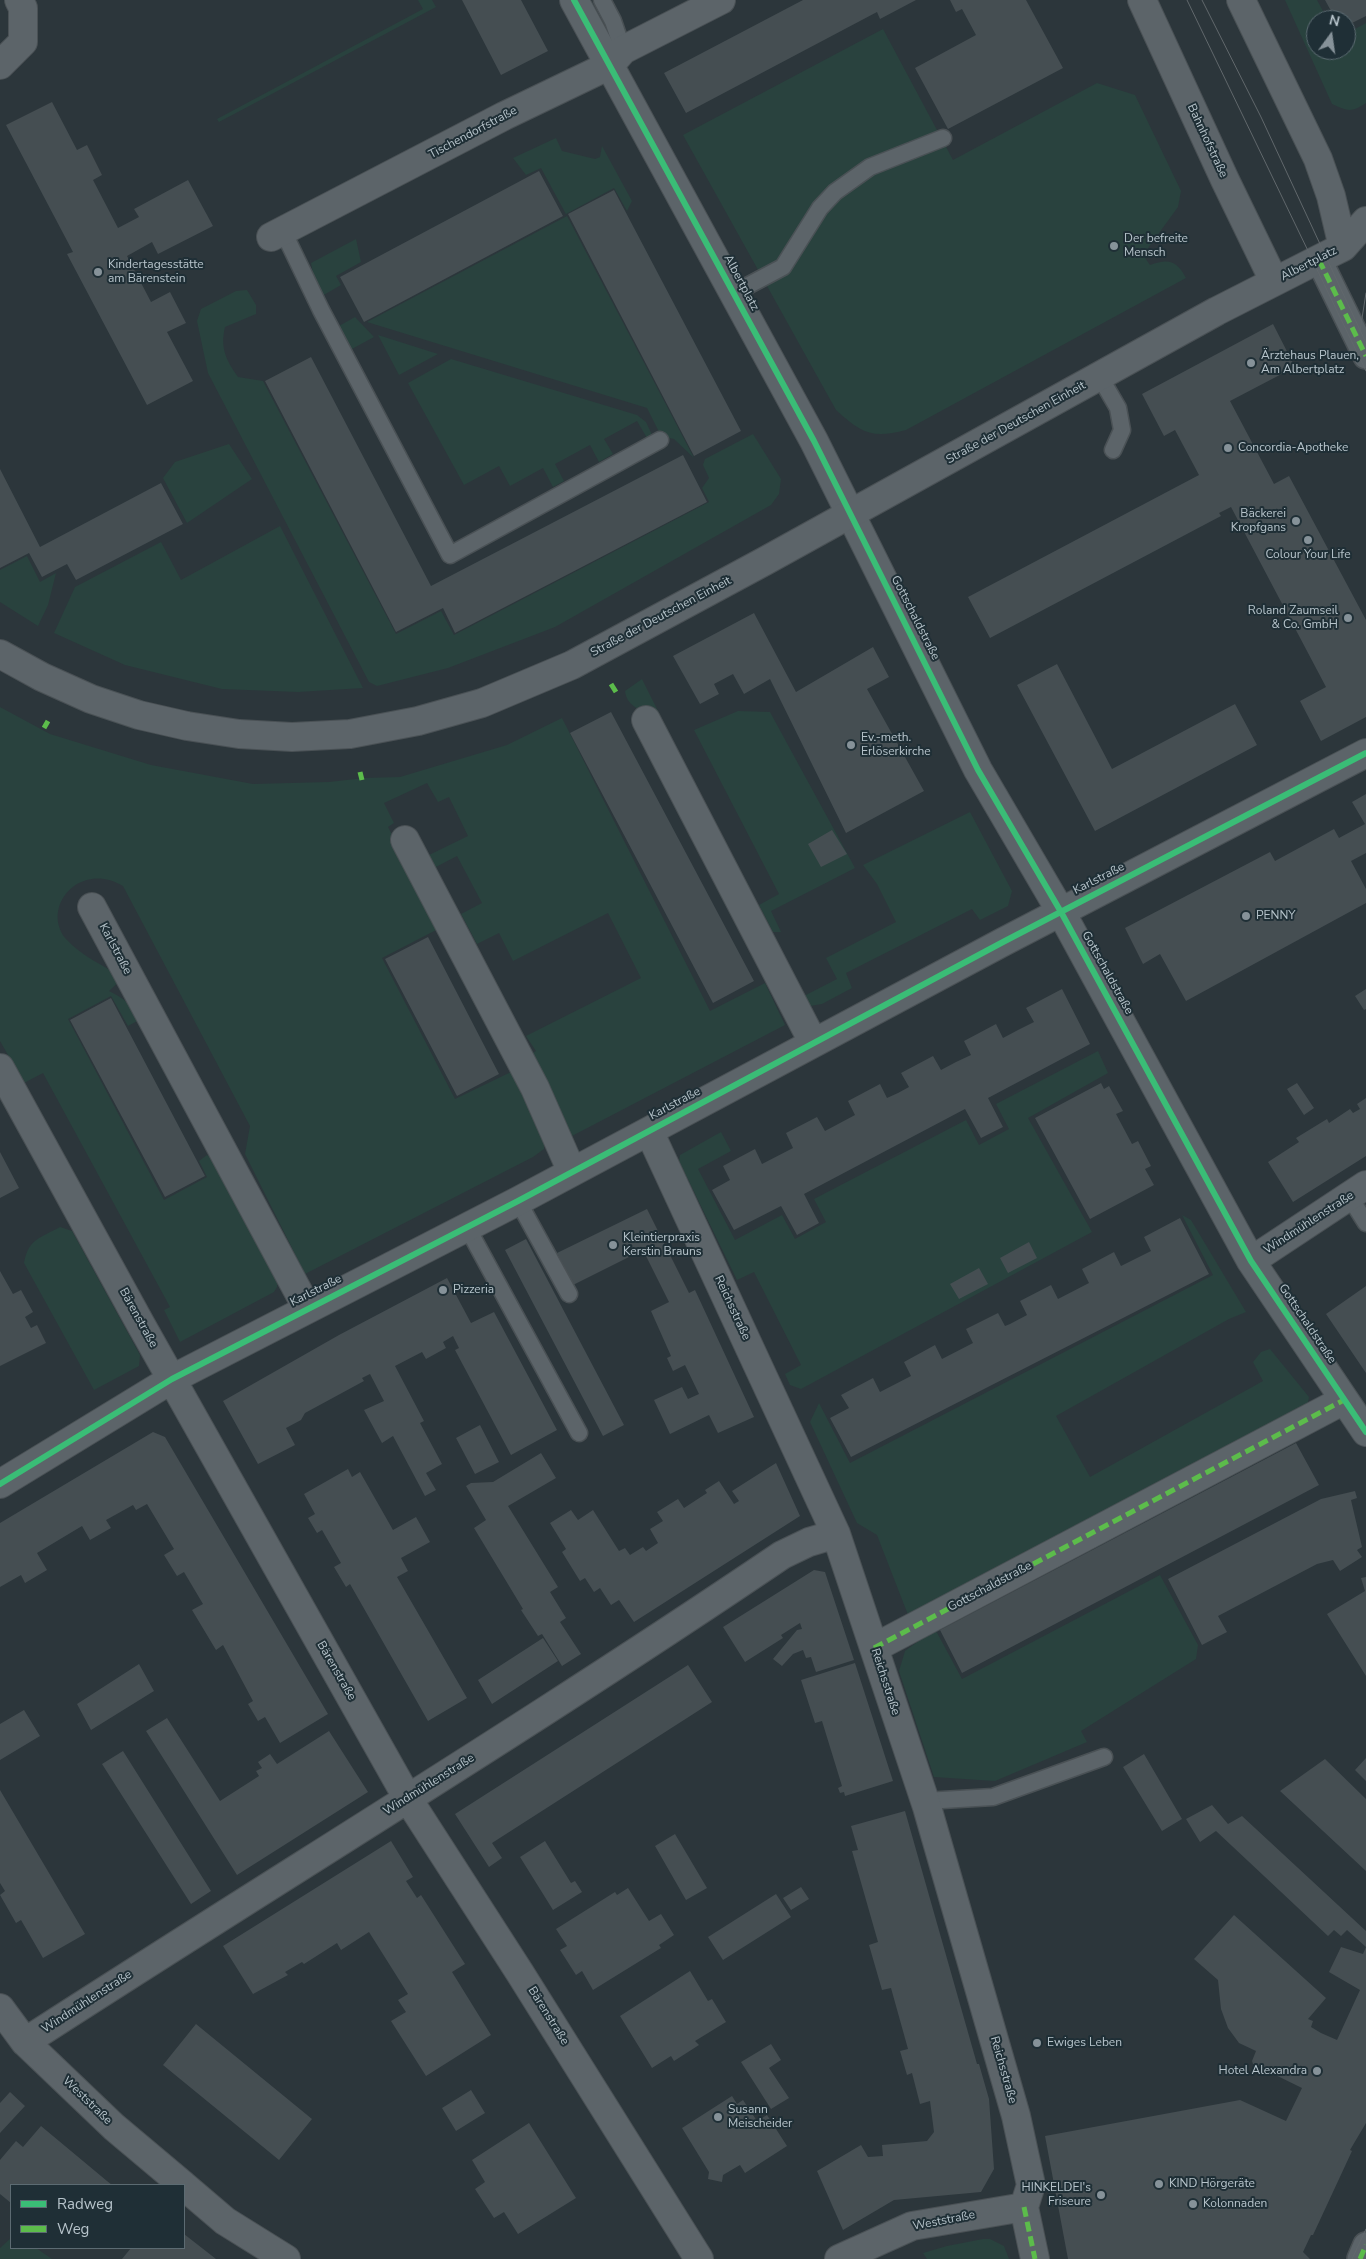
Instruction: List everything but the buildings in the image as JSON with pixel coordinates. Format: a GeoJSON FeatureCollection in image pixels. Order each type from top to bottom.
{"type":"FeatureCollection","features":[{"type":"Feature","properties":{"kind":"street"},"geometry":{"type":"LineString","coordinates":[[0,66],[23,42],[23,8],[19,0]]}},
{"type":"Feature","properties":{"kind":"street"},"geometry":{"type":"LineString","coordinates":[[574,0],[616,58],[721,0]]}},
{"type":"Feature","properties":{"kind":"street","name":"Bahnhofstraße"},"geometry":{"type":"LineString","coordinates":[[1142,0],[1274,281]]}},
{"type":"Feature","properties":{"kind":"street"},"geometry":{"type":"LineString","coordinates":[[1241,0],[1318,159],[1331,196],[1354,247]]}},
{"type":"Feature","properties":{"kind":"street","name":"Tischendorfstraße"},"geometry":{"type":"LineString","coordinates":[[277,234],[616,58]]}},
{"type":"Feature","properties":{"kind":"street","name":"Albertplatz"},"geometry":{"type":"LineString","coordinates":[[616,58],[734,293],[814,440],[850,514]]}},
{"type":"Feature","properties":{"kind":"street","name":"Albertplatz"},"geometry":{"type":"LineString","coordinates":[[1274,281],[1319,260],[1354,247],[1366,221]]}},
{"type":"Feature","properties":{"kind":"street"},"geometry":{"type":"LineString","coordinates":[[1319,260],[1366,356]]}},
{"type":"Feature","properties":{"kind":"street","name":"Straße der Deutschen Einheit"},"geometry":{"type":"LineString","coordinates":[[0,654],[42,677],[91,699],[140,715],[187,726],[239,734],[292,737],[350,734],[418,721],[482,703],[572,665],[1274,281]]}},
{"type":"Feature","properties":{"kind":"street","name":"Gottschaldstraße"},"geometry":{"type":"LineString","coordinates":[[850,514],[978,770],[1060,912],[1251,1261],[1366,1432]]}},
{"type":"Feature","properties":{"kind":"street"},"geometry":{"type":"LineString","coordinates":[[646,720],[813,1042]]}},
{"type":"Feature","properties":{"kind":"street","name":"Karlstraße"},"geometry":{"type":"LineString","coordinates":[[0,1484],[172,1379],[518,1201],[813,1042],[1366,753]]}},
{"type":"Feature","properties":{"kind":"street"},"geometry":{"type":"LineString","coordinates":[[405,840],[534,1088],[572,1172]]}},
{"type":"Feature","properties":{"kind":"street","name":"Karlstraße"},"geometry":{"type":"LineString","coordinates":[[92,907],[307,1308]]}},
{"type":"Feature","properties":{"kind":"street","name":"Bärenstraße"},"geometry":{"type":"LineString","coordinates":[[0,1068],[140,1324],[408,1799],[520,1973],[699,2259]]}},
{"type":"Feature","properties":{"kind":"street","name":"Reichsstraße"},"geometry":{"type":"LineString","coordinates":[[649,1131],[836,1534],[925,1801],[1016,2116],[1031,2185],[1024,2206],[1035,2259]]}},
{"type":"Feature","properties":{"kind":"street","name":"Windmühlenstraße"},"geometry":{"type":"LineString","coordinates":[[1251,1261],[1358,1191]]}},
{"type":"Feature","properties":{"kind":"street","name":"Gottschaldstraße"},"geometry":{"type":"LineString","coordinates":[[874,1648],[1344,1400]]}},
{"type":"Feature","properties":{"kind":"street","name":"Windmühlenstraße"},"geometry":{"type":"LineString","coordinates":[[25,2042],[278,1879],[408,1799],[681,1624],[782,1556],[808,1542],[836,1534]]}},
{"type":"Feature","properties":{"kind":"street","name":"Weststraße"},"geometry":{"type":"LineString","coordinates":[[0,2008],[25,2042],[114,2127],[181,2184]]}},
{"type":"Feature","properties":{"kind":"street","name":"Weststraße"},"geometry":{"type":"LineString","coordinates":[[185,2188],[225,2221],[286,2259]]}},
{"type":"Feature","properties":{"kind":"street","name":"Weststraße"},"geometry":{"type":"LineString","coordinates":[[840,2259],[912,2226],[1024,2206]]}},
{"type":"Feature","properties":{"kind":"street"},"geometry":{"type":"LineString","coordinates":[[1360,2259],[1366,2245]]}},
{"type":"Feature","properties":{"kind":"lane"},"geometry":{"type":"LineString","coordinates":[[602,0],[613,20],[616,58]]}},
{"type":"Feature","properties":{"kind":"lane"},"geometry":{"type":"LineString","coordinates":[[734,293],[783,267],[820,208],[835,192],[870,167],[943,138]]}},
{"type":"Feature","properties":{"kind":"lane"},"geometry":{"type":"LineString","coordinates":[[277,234],[321,310],[450,555],[660,440]]}},
{"type":"Feature","properties":{"kind":"lane"},"geometry":{"type":"LineString","coordinates":[[1100,376],[1118,408],[1122,430],[1113,450]]}},
{"type":"Feature","properties":{"kind":"lane"},"geometry":{"type":"LineString","coordinates":[[1358,1191],[1366,1223]]}},
{"type":"Feature","properties":{"kind":"lane"},"geometry":{"type":"LineString","coordinates":[[518,1201],[569,1294]]}},
{"type":"Feature","properties":{"kind":"lane"},"geometry":{"type":"LineString","coordinates":[[467,1227],[579,1433]]}},
{"type":"Feature","properties":{"kind":"lane"},"geometry":{"type":"LineString","coordinates":[[925,1801],[993,1797],[1104,1756]]}},
{"type":"Feature","properties":{"kind":"green space"},"geometry":{"type":"Polygon","coordinates":[[[418,0],[432,0],[436,7],[219,122],[217,119],[423,9],[418,0]]]}},
{"type":"Feature","properties":{"kind":"green space"},"geometry":{"type":"Polygon","coordinates":[[[1285,0],[1317,0],[1322,10],[1306,10],[1306,46],[1285,0]]]}},
{"type":"Feature","properties":{"kind":"green space"},"geometry":{"type":"Polygon","coordinates":[[[1366,23],[1366,103],[1353,110],[1332,104],[1312,60],[1356,60],[1356,28],[1366,23]]]}},
{"type":"Feature","properties":{"kind":"green space"},"geometry":{"type":"Polygon","coordinates":[[[883,29],[953,160],[1097,83],[1135,95],[1181,191],[1178,207],[1143,255],[1150,265],[1167,262],[1176,265],[1186,278],[906,430],[876,434],[860,429],[836,410],[683,135],[883,29]]]}},
{"type":"Feature","properties":{"kind":"green space"},"geometry":{"type":"Polygon","coordinates":[[[556,138],[562,151],[595,159],[600,157],[602,146],[632,201],[627,211],[614,188],[566,214],[694,458],[674,439],[661,436],[647,408],[367,322],[567,216],[541,168],[526,175],[513,158],[556,138]]]}},
{"type":"Feature","properties":{"kind":"green space"},"geometry":{"type":"Polygon","coordinates":[[[356,239],[361,262],[336,276],[341,285],[322,296],[315,283],[311,263],[356,239]]]}},
{"type":"Feature","properties":{"kind":"green space"},"geometry":{"type":"Polygon","coordinates":[[[247,290],[256,305],[256,314],[225,327],[223,341],[227,359],[238,377],[263,381],[396,634],[441,611],[454,635],[709,502],[702,488],[709,478],[703,465],[705,459],[753,434],[781,479],[779,494],[771,505],[555,627],[448,668],[377,686],[369,682],[208,373],[197,321],[201,309],[236,291],[247,290]]]}},
{"type":"Feature","properties":{"kind":"green space"},"geometry":{"type":"Polygon","coordinates":[[[355,317],[374,337],[350,350],[339,326],[355,317]]]}},
{"type":"Feature","properties":{"kind":"green space"},"geometry":{"type":"Polygon","coordinates":[[[378,335],[438,354],[399,375],[378,335]]]}},
{"type":"Feature","properties":{"kind":"green space"},"geometry":{"type":"Polygon","coordinates":[[[451,359],[637,415],[646,422],[653,437],[647,438],[637,421],[604,439],[613,454],[599,462],[590,445],[555,464],[564,481],[553,487],[543,468],[510,486],[499,466],[464,485],[408,383],[451,359]]]}},
{"type":"Feature","properties":{"kind":"green space"},"geometry":{"type":"Polygon","coordinates":[[[229,444],[252,479],[187,523],[163,478],[175,462],[229,444]]]}},
{"type":"Feature","properties":{"kind":"green space"},"geometry":{"type":"Polygon","coordinates":[[[280,526],[363,688],[298,692],[222,689],[125,665],[54,633],[75,587],[161,542],[181,580],[280,526]]]}},
{"type":"Feature","properties":{"kind":"green space"},"geometry":{"type":"Polygon","coordinates":[[[27,556],[40,582],[56,573],[48,605],[38,626],[0,602],[0,570],[27,556]]]}},
{"type":"Feature","properties":{"kind":"green space"},"geometry":{"type":"Polygon","coordinates":[[[642,679],[661,717],[638,709],[629,702],[625,691],[642,679]]]}},
{"type":"Feature","properties":{"kind":"green space"},"geometry":{"type":"Polygon","coordinates":[[[0,707],[50,734],[151,765],[253,784],[329,782],[364,778],[400,777],[507,745],[562,718],[710,1011],[765,983],[785,1025],[570,1137],[528,1056],[536,1051],[526,1036],[641,978],[608,913],[513,961],[499,933],[477,944],[461,914],[482,903],[457,856],[434,868],[427,856],[468,836],[449,797],[438,802],[427,783],[384,803],[394,823],[388,827],[440,928],[382,958],[455,1099],[511,1072],[544,1139],[544,1149],[533,1157],[305,1274],[245,1154],[250,1126],[123,886],[107,880],[92,879],[79,883],[61,901],[58,914],[59,926],[66,939],[79,951],[123,978],[109,991],[127,1002],[139,1020],[128,1026],[111,996],[68,1019],[164,1200],[207,1177],[199,1161],[207,1155],[210,1157],[277,1282],[274,1292],[180,1342],[164,1310],[170,1307],[43,1073],[24,1083],[0,1041],[0,707]]]}},
{"type":"Feature","properties":{"kind":"green space"},"geometry":{"type":"Polygon","coordinates":[[[738,711],[770,712],[855,868],[771,911],[781,932],[773,932],[759,905],[779,894],[694,730],[738,711]]]}},
{"type":"Feature","properties":{"kind":"green space"},"geometry":{"type":"Polygon","coordinates":[[[970,812],[1012,891],[1008,906],[980,920],[972,909],[846,973],[852,988],[822,1004],[810,1006],[804,996],[837,979],[826,958],[896,922],[877,884],[863,865],[970,812]]]}},
{"type":"Feature","properties":{"kind":"green space"},"geometry":{"type":"Polygon","coordinates":[[[1098,1051],[1108,1073],[1028,1118],[1092,1232],[801,1389],[790,1385],[785,1374],[801,1365],[754,1272],[737,1280],[679,1161],[680,1155],[721,1132],[731,1151],[698,1169],[735,1240],[782,1215],[795,1239],[826,1222],[814,1199],[966,1120],[979,1145],[1009,1129],[996,1104],[1098,1051]]]}},
{"type":"Feature","properties":{"kind":"green space"},"geometry":{"type":"Polygon","coordinates":[[[1182,1215],[1191,1220],[1246,1312],[1229,1319],[1056,1416],[1090,1477],[1263,1381],[1253,1362],[1261,1352],[1270,1349],[1309,1397],[1307,1407],[910,1620],[877,1535],[857,1523],[810,1422],[819,1403],[850,1463],[1213,1275],[1182,1215]]]}},
{"type":"Feature","properties":{"kind":"green space"},"geometry":{"type":"Polygon","coordinates":[[[60,1227],[72,1231],[140,1355],[139,1366],[94,1390],[24,1263],[28,1249],[36,1240],[60,1227]]]}},
{"type":"Feature","properties":{"kind":"green space"},"geometry":{"type":"Polygon","coordinates":[[[1160,1575],[1198,1645],[1196,1659],[1081,1731],[1087,1742],[995,1781],[934,1777],[899,1671],[905,1651],[935,1629],[962,1679],[1160,1575]]]}},
{"type":"Feature","properties":{"kind":"green space"},"geometry":{"type":"Polygon","coordinates":[[[10,2239],[10,2249],[37,2249],[52,2259],[0,2259],[0,2248],[10,2239]]]}},
{"type":"Feature","properties":{"kind":"green space"},"geometry":{"type":"Polygon","coordinates":[[[990,2239],[1004,2246],[1009,2259],[927,2259],[923,2253],[947,2246],[990,2239]]]}},
{"type":"Feature","properties":{"kind":"tram line"},"geometry":{"type":"LineString","coordinates":[[1187,0],[1366,371]]}},
{"type":"Feature","properties":{"kind":"tram line"},"geometry":{"type":"LineString","coordinates":[[1202,0],[1261,117],[1366,343]]}},
{"type":"Feature","properties":{"kind":"tram line"},"geometry":{"type":"LineString","coordinates":[[1360,331],[1366,293]]}},
{"type":"Feature","properties":{"kind":"tram line"},"geometry":{"type":"LineString","coordinates":[[1352,2259],[1366,2229]]}},
{"type":"Feature","properties":{"kind":"marked path"},"geometry":{"type":"LineString","coordinates":[[1319,260],[1366,356]]}},
{"type":"Feature","properties":{"kind":"marked path"},"geometry":{"type":"LineString","coordinates":[[611,684],[616,692]]}},
{"type":"Feature","properties":{"kind":"marked path"},"geometry":{"type":"LineString","coordinates":[[44,728],[48,721]]}},
{"type":"Feature","properties":{"kind":"marked path"},"geometry":{"type":"LineString","coordinates":[[360,772],[362,780]]}},
{"type":"Feature","properties":{"kind":"marked path"},"geometry":{"type":"LineString","coordinates":[[874,1648],[1344,1400]]}},
{"type":"Feature","properties":{"kind":"marked path"},"geometry":{"type":"LineString","coordinates":[[1024,2207],[1035,2259]]}},
{"type":"Feature","properties":{"kind":"marked path"},"geometry":{"type":"LineString","coordinates":[[1360,2259],[1366,2245]]}},
{"type":"Feature","properties":{"kind":"cycle path"},"geometry":{"type":"LineString","coordinates":[[574,0],[814,441],[978,770],[1061,912],[1251,1261],[1366,1432]]}},
{"type":"Feature","properties":{"kind":"cycle path"},"geometry":{"type":"LineString","coordinates":[[0,1484],[172,1379],[518,1201],[1003,942],[1366,753]]}},
{"type":"Feature","properties":{"kind":"place","name":"Der befreite Mensch"},"geometry":{"type":"Point","coordinates":[1114,246]}},
{"type":"Feature","properties":{"kind":"place","name":"Kindertagesstätte am Bärenstein"},"geometry":{"type":"Point","coordinates":[98,272]}},
{"type":"Feature","properties":{"kind":"place","name":"Ärztehaus Plauen, Am Albertplatz"},"geometry":{"type":"Point","coordinates":[1251,363]}},
{"type":"Feature","properties":{"kind":"place","name":"Concordia-Apotheke"},"geometry":{"type":"Point","coordinates":[1228,448]}},
{"type":"Feature","properties":{"kind":"place","name":"Bäckerei Kropfgans"},"geometry":{"type":"Point","coordinates":[1296,521]}},
{"type":"Feature","properties":{"kind":"place","name":"Colour Your Life"},"geometry":{"type":"Point","coordinates":[1308,540]}},
{"type":"Feature","properties":{"kind":"place","name":"Roland Zaumseil & Co. GmbH"},"geometry":{"type":"Point","coordinates":[1348,618]}},
{"type":"Feature","properties":{"kind":"place","name":"Ev.-meth. Erlöserkirche"},"geometry":{"type":"Point","coordinates":[851,745]}},
{"type":"Feature","properties":{"kind":"place","name":"PENNY"},"geometry":{"type":"Point","coordinates":[1246,916]}},
{"type":"Feature","properties":{"kind":"place","name":"Kleintierpraxis Kerstin Brauns"},"geometry":{"type":"Point","coordinates":[613,1245]}},
{"type":"Feature","properties":{"kind":"place","name":"Pizzeria"},"geometry":{"type":"Point","coordinates":[443,1290]}},
{"type":"Feature","properties":{"kind":"place","name":"Ewiges Leben"},"geometry":{"type":"Point","coordinates":[1037,2043]}},
{"type":"Feature","properties":{"kind":"place","name":"Hotel Alexandra"},"geometry":{"type":"Point","coordinates":[1317,2071]}},
{"type":"Feature","properties":{"kind":"place","name":"Susann Meischeider"},"geometry":{"type":"Point","coordinates":[718,2117]}},
{"type":"Feature","properties":{"kind":"place","name":"KIND Hörgeräte"},"geometry":{"type":"Point","coordinates":[1159,2184]}},
{"type":"Feature","properties":{"kind":"place","name":"HINKELDEI's Friseure"},"geometry":{"type":"Point","coordinates":[1101,2195]}},
{"type":"Feature","properties":{"kind":"place","name":"Kolonnaden"},"geometry":{"type":"Point","coordinates":[1193,2204]}}]}
